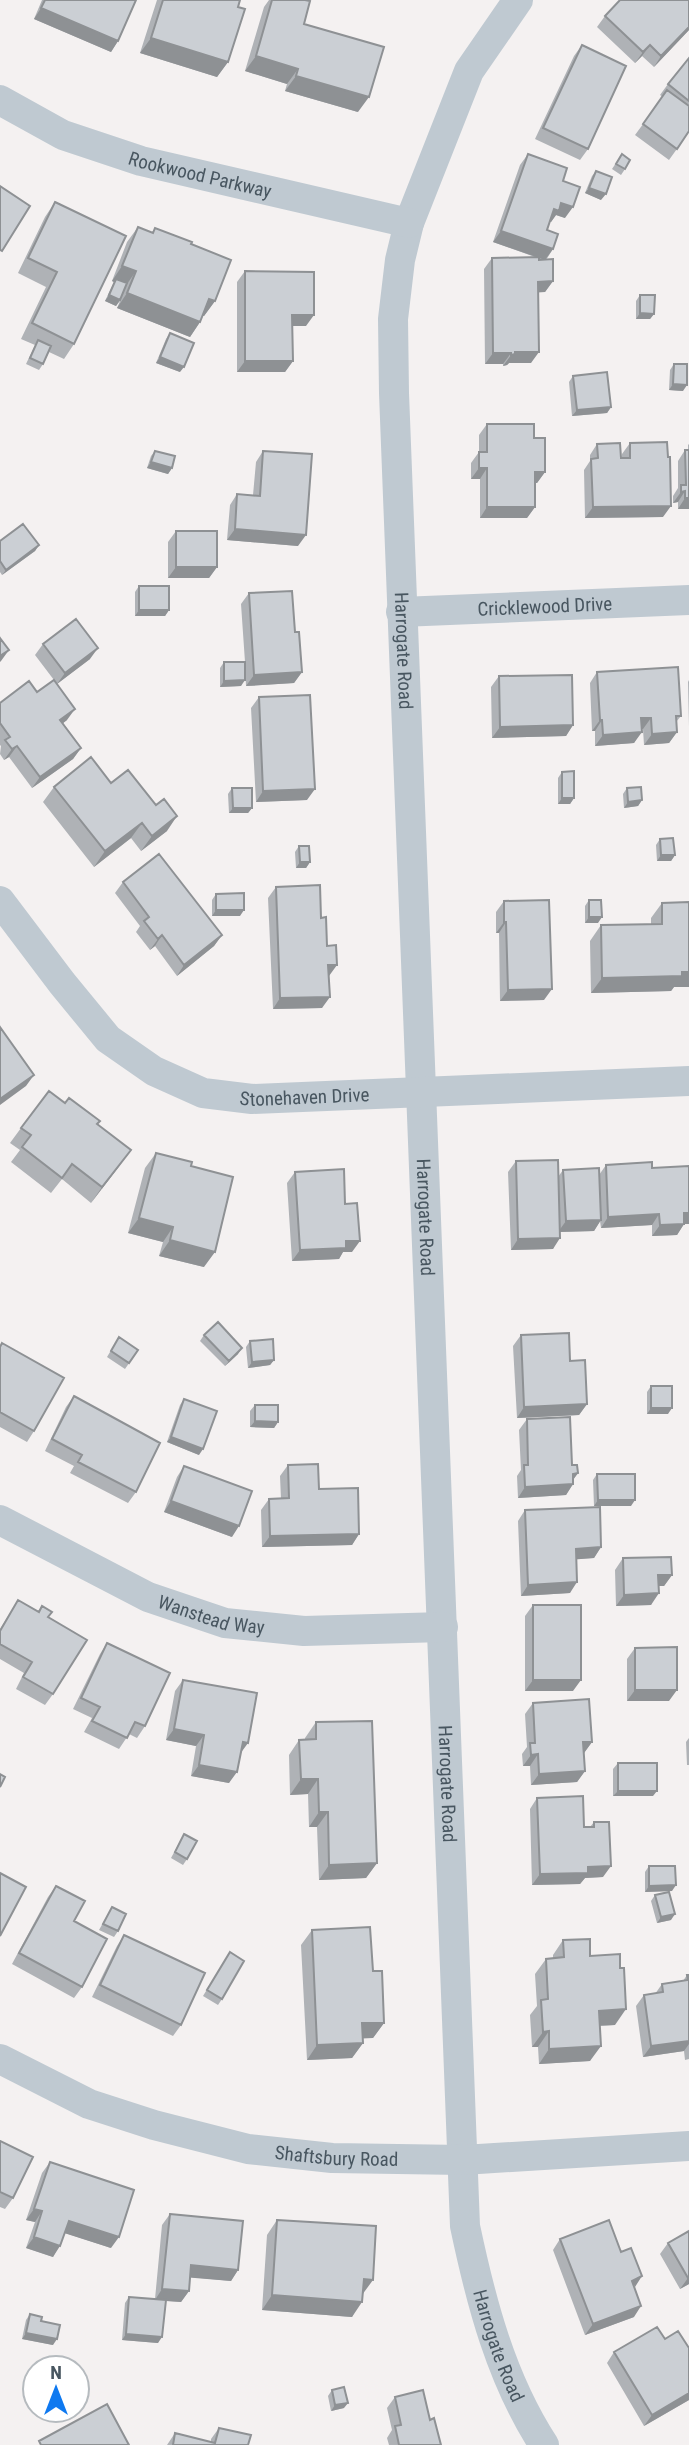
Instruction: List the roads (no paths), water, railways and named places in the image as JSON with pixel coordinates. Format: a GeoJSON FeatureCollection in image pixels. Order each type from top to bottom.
{"type":"FeatureCollection","features":[{"type":"Feature","properties":{"kind":"street","name":"Harrogate Road"},"geometry":{"type":"LineString","coordinates":[[518,0],[469,71],[409,223],[400,260],[393,319],[401,612],[465,2226],[479,2290],[502,2362],[526,2417],[544,2445]]}},
{"type":"Feature","properties":{"kind":"street","name":"Rookwood Parkway"},"geometry":{"type":"LineString","coordinates":[[0,100],[63,135],[141,161],[409,223]]}},
{"type":"Feature","properties":{"kind":"street","name":"Cricklewood Drive"},"geometry":{"type":"LineString","coordinates":[[401,612],[689,600]]}},
{"type":"Feature","properties":{"kind":"street","name":"Stonehaven Drive"},"geometry":{"type":"LineString","coordinates":[[0,901],[108,1039],[154,1071],[203,1093],[252,1099],[689,1081]]}},
{"type":"Feature","properties":{"kind":"street","name":"Wanstead Way"},"geometry":{"type":"LineString","coordinates":[[0,1520],[148,1597],[225,1623],[304,1631],[443,1627]]}},
{"type":"Feature","properties":{"kind":"street","name":"Shaftsbury Road"},"geometry":{"type":"LineString","coordinates":[[0,2059],[89,2104],[154,2125],[248,2149],[332,2158],[463,2160],[689,2146]]}}]}
